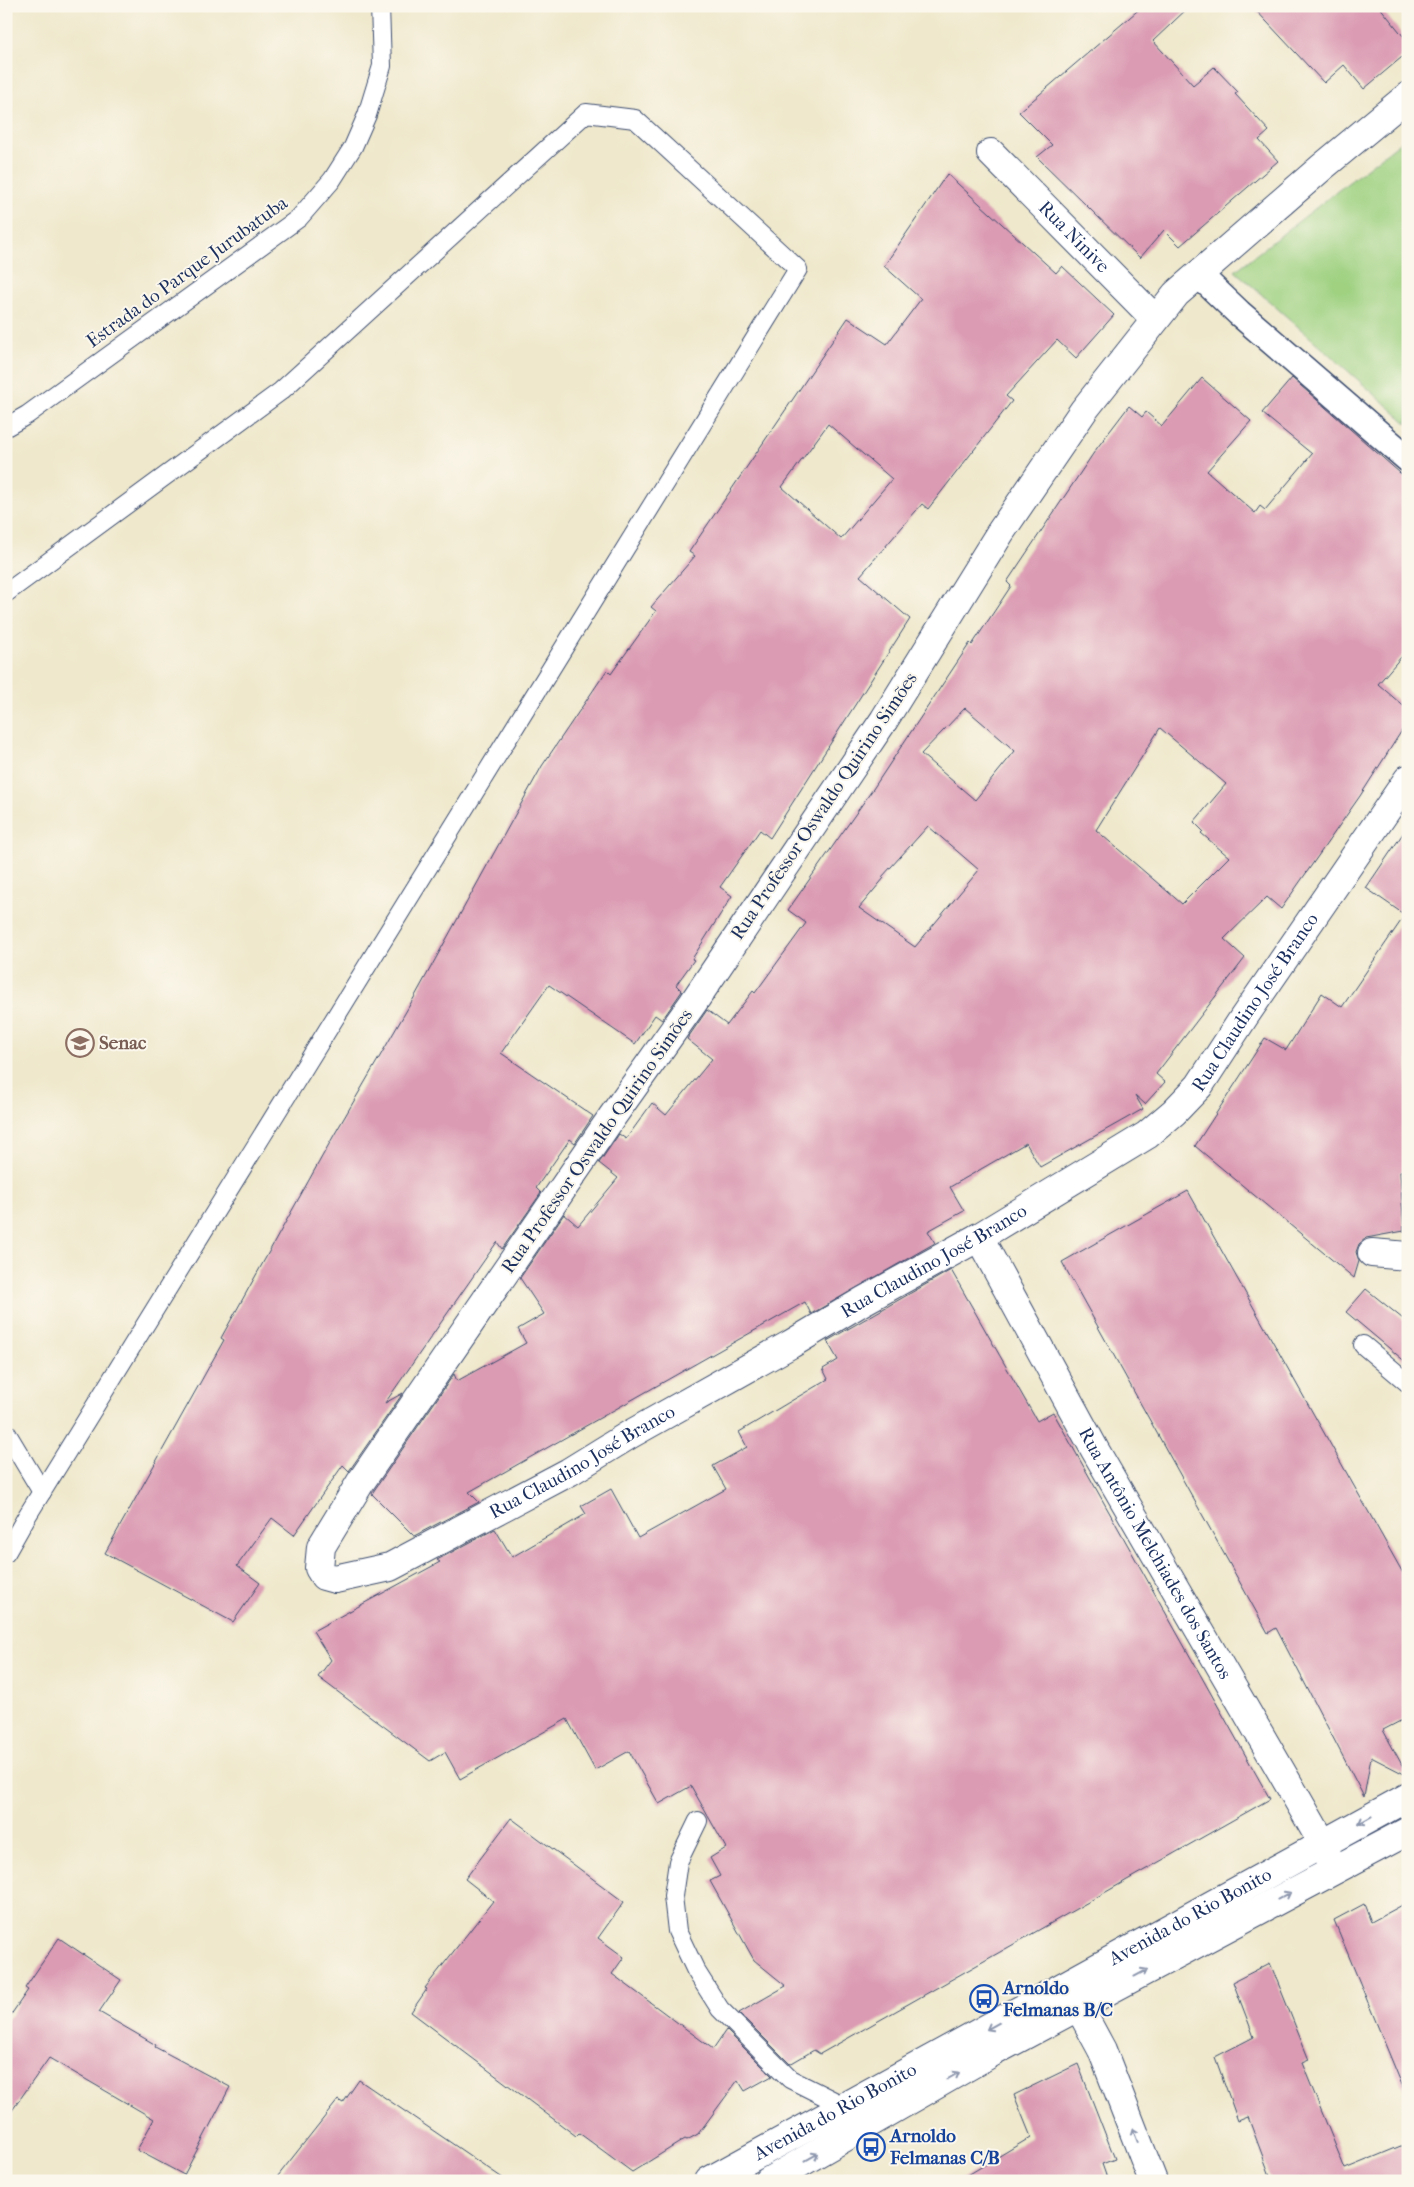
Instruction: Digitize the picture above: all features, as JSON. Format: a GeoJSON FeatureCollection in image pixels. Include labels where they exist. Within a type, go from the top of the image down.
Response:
{"type":"FeatureCollection","features":[{"type":"Feature","properties":{"kind":"street","name":"Rua Professor Oswaldo Quirino Simões"},"geometry":{"type":"LineString","coordinates":[[324,1576],[319,1568],[321,1547],[360,1483],[612,1116],[693,1003],[884,720],[1000,533],[1084,410],[1176,294],[1321,168],[1408,96]]}},
{"type":"Feature","properties":{"kind":"street","name":"Rua Ninive"},"geometry":{"type":"LineString","coordinates":[[991,154],[1155,319]]}},
{"type":"Feature","properties":{"kind":"street"},"geometry":{"type":"LineString","coordinates":[[1199,276],[1408,459]]}},
{"type":"Feature","properties":{"kind":"street","name":"Rua Claudino José Branco"},"geometry":{"type":"LineString","coordinates":[[324,1576],[334,1579],[390,1567],[569,1472],[629,1435],[791,1344],[862,1301],[979,1237],[1147,1135],[1174,1112],[1199,1086],[1244,1017],[1408,779]]}},
{"type":"Feature","properties":{"kind":"street","name":"Rua Antônio Melchiades dos Santos"},"geometry":{"type":"LineString","coordinates":[[979,1237],[1095,1450],[1322,1844],[1333,1870]]}},
{"type":"Feature","properties":{"kind":"street"},"geometry":{"type":"LineString","coordinates":[[1372,1253],[1408,1256]]}},
{"type":"Feature","properties":{"kind":"street","name":"Avenida do Rio Bonito"},"geometry":{"type":"LineString","coordinates":[[769,2181],[993,2052],[1073,1996],[1322,1844],[1408,1797]]}},
{"type":"Feature","properties":{"kind":"street","name":"Avenida do Rio Bonito"},"geometry":{"type":"LineString","coordinates":[[709,2181],[846,2107],[1333,1870],[1408,1831]]}},
{"type":"Feature","properties":{"kind":"street"},"geometry":{"type":"LineString","coordinates":[[1073,1996],[1102,2050],[1152,2181]]}},
{"type":"Feature","properties":{"kind":"lane","name":"Estrada do Parque Jurubatuba"},"geometry":{"type":"LineString","coordinates":[[6,428],[27,415],[299,218],[332,180],[354,146],[367,115],[382,66],[380,6]]}},
{"type":"Feature","properties":{"kind":"lane"},"geometry":{"type":"LineString","coordinates":[[6,593],[281,391],[586,112],[635,119],[798,270],[6,1553]]}},
{"type":"Feature","properties":{"kind":"lane"},"geometry":{"type":"LineString","coordinates":[[1363,1345],[1408,1383]]}},
{"type":"Feature","properties":{"kind":"lane"},"geometry":{"type":"LineString","coordinates":[[6,1432],[42,1492]]}},
{"type":"Feature","properties":{"kind":"lane"},"geometry":{"type":"LineString","coordinates":[[698,1821],[678,1862],[673,1896],[677,1931],[696,1971],[720,2009],[790,2079],[846,2107]]}},
{"type":"Feature","properties":{"kind":"green space"},"geometry":{"type":"Polygon","coordinates":[[[1408,136],[1408,424],[1235,271],[1408,136]]]}},
{"type":"Feature","properties":{"kind":"building"},"geometry":{"type":"Polygon","coordinates":[[[1143,6],[1190,6],[1153,41],[1193,85],[1214,67],[1238,92],[1235,94],[1269,131],[1259,140],[1278,161],[1180,246],[1164,230],[1140,258],[1037,157],[1052,145],[1019,112],[1143,6]]]}},
{"type":"Feature","properties":{"kind":"building"},"geometry":{"type":"Polygon","coordinates":[[[1252,6],[1379,6],[1408,42],[1408,52],[1364,89],[1344,65],[1324,83],[1252,6]]]}},
{"type":"Feature","properties":{"kind":"building"},"geometry":{"type":"Polygon","coordinates":[[[947,174],[1056,273],[1062,266],[1114,315],[1076,358],[1057,340],[1006,396],[1012,401],[928,509],[922,504],[860,576],[910,619],[770,838],[760,830],[720,887],[732,896],[692,959],[694,960],[676,985],[682,991],[662,1020],[655,1015],[635,1044],[549,985],[501,1053],[593,1116],[575,1143],[570,1139],[536,1188],[541,1193],[502,1249],[497,1242],[385,1403],[403,1393],[349,1471],[343,1465],[294,1535],[272,1518],[237,1566],[260,1583],[233,1622],[105,1553],[224,1340],[221,1338],[333,1137],[415,996],[542,766],[607,670],[611,674],[656,611],[651,607],[695,556],[689,552],[848,318],[887,344],[921,299],[884,266],[947,174]],[[828,424],[782,487],[841,539],[892,479],[828,424]]]}},
{"type":"Feature","properties":{"kind":"building"},"geometry":{"type":"Polygon","coordinates":[[[1202,378],[1251,421],[1207,471],[1255,513],[1260,506],[1265,510],[1312,454],[1262,413],[1292,378],[1408,480],[1408,649],[1378,684],[1408,710],[1408,721],[1360,796],[1281,909],[1267,897],[1224,939],[1245,958],[1156,1074],[1165,1082],[1145,1104],[1135,1095],[1143,1109],[1040,1167],[1026,1143],[950,1187],[964,1211],[928,1231],[935,1243],[811,1314],[805,1302],[469,1492],[479,1502],[414,1536],[372,1494],[373,1492],[454,1374],[457,1381],[526,1343],[518,1329],[544,1314],[520,1278],[564,1214],[578,1226],[618,1178],[599,1163],[619,1134],[626,1139],[652,1103],[666,1115],[712,1059],[687,1039],[707,1010],[727,1025],[753,991],[755,993],[806,923],[788,910],[873,789],[970,643],[972,645],[1011,586],[1007,582],[1097,448],[1129,406],[1142,417],[1146,412],[1162,426],[1202,378]],[[965,708],[921,754],[975,800],[1015,751],[965,708]],[[1160,728],[1096,830],[1182,904],[1229,857],[1201,833],[1203,831],[1194,822],[1226,784],[1160,728]],[[928,826],[882,877],[884,878],[859,908],[915,947],[979,870],[928,826]]]}},
{"type":"Feature","properties":{"kind":"building"},"geometry":{"type":"Polygon","coordinates":[[[1408,826],[1408,1169],[1400,1172],[1404,1231],[1366,1238],[1359,1244],[1356,1252],[1359,1261],[1354,1278],[1195,1146],[1265,1038],[1286,1050],[1322,993],[1342,1007],[1405,915],[1366,888],[1408,826]]]}},
{"type":"Feature","properties":{"kind":"building"},"geometry":{"type":"Polygon","coordinates":[[[1188,1191],[1408,1582],[1408,1717],[1383,1730],[1408,1776],[1371,1757],[1364,1797],[1276,1628],[1268,1633],[1062,1262],[1188,1191]]]}},
{"type":"Feature","properties":{"kind":"building"},"geometry":{"type":"Polygon","coordinates":[[[951,1270],[1037,1421],[1053,1412],[1270,1799],[820,2054],[814,2050],[790,2064],[739,2013],[786,1986],[754,1960],[710,1881],[720,1876],[710,1858],[726,1848],[691,1786],[659,1804],[629,1751],[595,1770],[567,1719],[460,1779],[445,1752],[430,1761],[318,1677],[331,1660],[313,1631],[440,1562],[437,1560],[495,1529],[512,1557],[586,1514],[581,1506],[611,1489],[638,1538],[726,1489],[713,1466],[747,1447],[739,1432],[828,1379],[823,1369],[838,1360],[827,1341],[951,1270]]]}},
{"type":"Feature","properties":{"kind":"building"},"geometry":{"type":"Polygon","coordinates":[[[1366,1289],[1408,1323],[1408,1364],[1346,1312],[1366,1289]]]}},
{"type":"Feature","properties":{"kind":"building"},"geometry":{"type":"Polygon","coordinates":[[[511,1818],[624,1902],[598,1938],[624,1957],[612,1974],[713,2049],[726,2030],[772,2076],[745,2091],[738,2080],[698,2134],[687,2140],[685,2139],[632,2172],[579,2133],[576,2136],[411,2012],[427,1989],[425,1988],[493,1901],[465,1879],[511,1818]]]}},
{"type":"Feature","properties":{"kind":"building"},"geometry":{"type":"Polygon","coordinates":[[[1408,1902],[1407,2097],[1334,1920],[1364,1904],[1371,1922],[1408,1902]]]}},
{"type":"Feature","properties":{"kind":"building"},"geometry":{"type":"Polygon","coordinates":[[[59,1938],[121,1980],[99,2012],[156,2045],[155,2047],[230,2087],[184,2175],[137,2150],[154,2119],[49,2058],[6,2119],[6,2022],[28,1990],[25,1988],[59,1938]]]}},
{"type":"Feature","properties":{"kind":"building"},"geometry":{"type":"Polygon","coordinates":[[[1270,1963],[1309,2060],[1302,2063],[1345,2169],[1408,2143],[1408,2181],[1272,2181],[1248,2117],[1238,2121],[1215,2057],[1254,2037],[1233,1982],[1270,1963]]]}},
{"type":"Feature","properties":{"kind":"building"},"geometry":{"type":"Polygon","coordinates":[[[1078,2064],[1115,2159],[1102,2164],[1108,2181],[958,2181],[1031,2137],[1014,2095],[1078,2064]]]}},
{"type":"Feature","properties":{"kind":"building"},"geometry":{"type":"Polygon","coordinates":[[[359,2080],[507,2181],[274,2181],[338,2100],[343,2103],[359,2080]]]}},
{"type":"Feature","properties":{"kind":"place","name":"Senac"},"geometry":{"type":"Point","coordinates":[80,1043]}},
{"type":"Feature","properties":{"kind":"place","name":"Arnoldo Felmanas B/C"},"geometry":{"type":"Point","coordinates":[984,1999]}},
{"type":"Feature","properties":{"kind":"place","name":"Arnoldo Felmanas C/B"},"geometry":{"type":"Point","coordinates":[871,2147]}}]}
